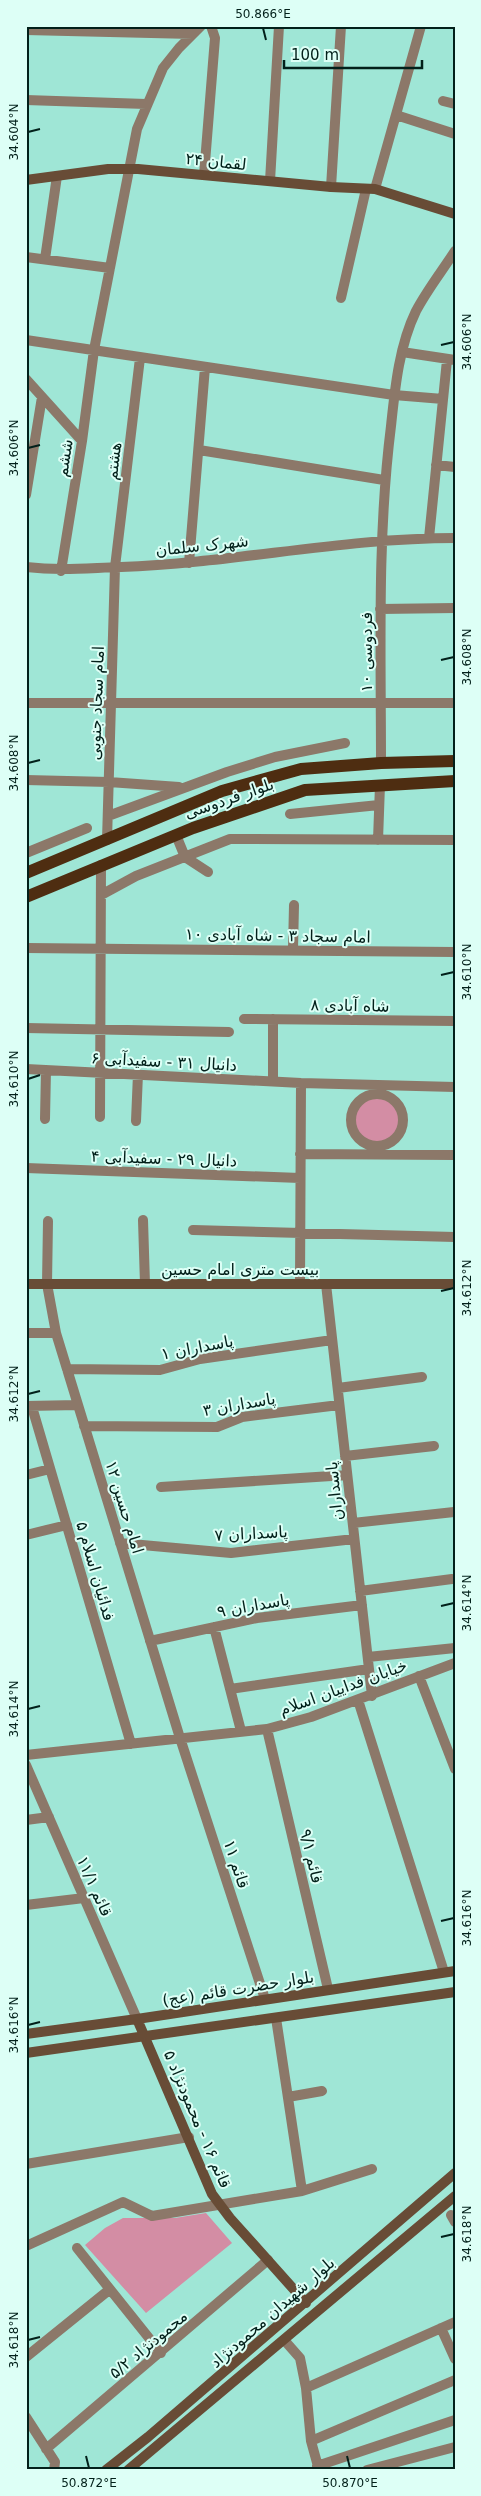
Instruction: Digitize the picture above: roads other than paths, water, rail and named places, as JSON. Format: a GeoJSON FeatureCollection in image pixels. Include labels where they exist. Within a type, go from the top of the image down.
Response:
{"type":"FeatureCollection","features":[{"type":"Feature","properties":{"kind":"main road","name":"لقمان ۲۴"},"geometry":{"type":"LineString","coordinates":[[26,180],[129,169],[371,189],[455,214]]}},
{"type":"Feature","properties":{"kind":"main road","name":"بلوار فردوسی"},"geometry":{"type":"LineString","coordinates":[[26,873],[222,791],[301,769],[381,763],[455,761]]}},
{"type":"Feature","properties":{"kind":"main road","name":"بلوار فردوسی"},"geometry":{"type":"LineString","coordinates":[[26,897],[176,835],[240,811],[305,790],[455,781]]}},
{"type":"Feature","properties":{"kind":"main road","name":"بیست متری امام حسین"},"geometry":{"type":"LineString","coordinates":[[26,1284],[455,1284]]}},
{"type":"Feature","properties":{"kind":"main road","name":"بلوار حضرت قائم (عج)"},"geometry":{"type":"LineString","coordinates":[[26,2034],[137,2019],[449,1971]]}},
{"type":"Feature","properties":{"kind":"main road","name":"بلوار حضرت قائم (عج)"},"geometry":{"type":"LineString","coordinates":[[26,2053],[455,1992]]}},
{"type":"Feature","properties":{"kind":"main road","name":"قائم ۱۶ - محمودنژاد ۵"},"geometry":{"type":"LineString","coordinates":[[137,2019],[146,2036],[212,2194],[306,2303]]}},
{"type":"Feature","properties":{"kind":"main road","name":"بلوار شهیدان محمودنژاد"},"geometry":{"type":"LineString","coordinates":[[106,2470],[148,2438],[455,2174]]}},
{"type":"Feature","properties":{"kind":"main road","name":"بلوار شهیدان محمودنژاد"},"geometry":{"type":"LineString","coordinates":[[128,2470],[455,2196]]}},
{"type":"Feature","properties":{"kind":"street","name":"ششم"},"geometry":{"type":"LineString","coordinates":[[61,571],[82,441],[94,350],[137,129],[146,104],[163,68],[178,48],[202,26]]}},
{"type":"Feature","properties":{"kind":"street"},"geometry":{"type":"LineString","coordinates":[[204,175],[215,38],[211,26]]}},
{"type":"Feature","properties":{"kind":"street"},"geometry":{"type":"LineString","coordinates":[[270,182],[279,26]]}},
{"type":"Feature","properties":{"kind":"street"},"geometry":{"type":"LineString","coordinates":[[331,187],[341,26]]}},
{"type":"Feature","properties":{"kind":"street"},"geometry":{"type":"LineString","coordinates":[[341,298],[371,189],[396,115],[421,26]]}},
{"type":"Feature","properties":{"kind":"street"},"geometry":{"type":"LineString","coordinates":[[26,30],[166,30],[193,34]]}},
{"type":"Feature","properties":{"kind":"street"},"geometry":{"type":"LineString","coordinates":[[26,100],[146,104]]}},
{"type":"Feature","properties":{"kind":"street"},"geometry":{"type":"LineString","coordinates":[[443,101],[455,104]]}},
{"type":"Feature","properties":{"kind":"street"},"geometry":{"type":"LineString","coordinates":[[396,115],[455,134]]}},
{"type":"Feature","properties":{"kind":"street"},"geometry":{"type":"LineString","coordinates":[[45,260],[57,176]]}},
{"type":"Feature","properties":{"kind":"street","name":"فردوسی ۱۰"},"geometry":{"type":"LineString","coordinates":[[381,763],[381,540],[384,480],[394,395],[402,352],[416,312],[455,251]]}},
{"type":"Feature","properties":{"kind":"street"},"geometry":{"type":"LineString","coordinates":[[26,257],[110,268]]}},
{"type":"Feature","properties":{"kind":"street"},"geometry":{"type":"LineString","coordinates":[[26,340],[394,395],[443,399]]}},
{"type":"Feature","properties":{"kind":"street"},"geometry":{"type":"LineString","coordinates":[[402,352],[451,360],[443,399],[428,538]]}},
{"type":"Feature","properties":{"kind":"street","name":"هشتم"},"geometry":{"type":"LineString","coordinates":[[116,567],[140,358]]}},
{"type":"Feature","properties":{"kind":"street"},"geometry":{"type":"LineString","coordinates":[[189,562],[200,450],[205,367]]}},
{"type":"Feature","properties":{"kind":"street"},"geometry":{"type":"LineString","coordinates":[[26,379],[82,441]]}},
{"type":"Feature","properties":{"kind":"street"},"geometry":{"type":"LineString","coordinates":[[26,495],[42,397]]}},
{"type":"Feature","properties":{"kind":"street"},"geometry":{"type":"LineString","coordinates":[[200,450],[384,480]]}},
{"type":"Feature","properties":{"kind":"street"},"geometry":{"type":"LineString","coordinates":[[436,465],[455,467]]}},
{"type":"Feature","properties":{"kind":"street","name":"شهرک سلمان"},"geometry":{"type":"LineString","coordinates":[[26,567],[61,571],[189,562],[381,540],[455,538]]}},
{"type":"Feature","properties":{"kind":"street","name":"امام سجاد جنوبی"},"geometry":{"type":"LineString","coordinates":[[107,840],[116,567]]}},
{"type":"Feature","properties":{"kind":"street"},"geometry":{"type":"LineString","coordinates":[[380,609],[455,608]]}},
{"type":"Feature","properties":{"kind":"street"},"geometry":{"type":"LineString","coordinates":[[26,703],[455,703]]}},
{"type":"Feature","properties":{"kind":"street"},"geometry":{"type":"LineString","coordinates":[[108,816],[275,757],[345,743]]}},
{"type":"Feature","properties":{"kind":"street"},"geometry":{"type":"LineString","coordinates":[[26,780],[109,782],[183,788]]}},
{"type":"Feature","properties":{"kind":"street"},"geometry":{"type":"LineString","coordinates":[[378,840],[380,785]]}},
{"type":"Feature","properties":{"kind":"street"},"geometry":{"type":"LineString","coordinates":[[290,814],[379,805]]}},
{"type":"Feature","properties":{"kind":"street"},"geometry":{"type":"LineString","coordinates":[[26,853],[87,828]]}},
{"type":"Feature","properties":{"kind":"street"},"geometry":{"type":"LineString","coordinates":[[176,835],[185,857],[208,872]]}},
{"type":"Feature","properties":{"kind":"street"},"geometry":{"type":"LineString","coordinates":[[101,895],[136,876],[230,839],[455,840]]}},
{"type":"Feature","properties":{"kind":"street"},"geometry":{"type":"LineString","coordinates":[[100,1117],[101,865]]}},
{"type":"Feature","properties":{"kind":"street"},"geometry":{"type":"LineString","coordinates":[[293,949],[294,905]]}},
{"type":"Feature","properties":{"kind":"street","name":"امام سجاد ۳ - شاه آبادی ۱۰"},"geometry":{"type":"LineString","coordinates":[[26,948],[455,952]]}},
{"type":"Feature","properties":{"kind":"street","name":"شاه آبادی ۸"},"geometry":{"type":"LineString","coordinates":[[244,1019],[455,1021]]}},
{"type":"Feature","properties":{"kind":"street"},"geometry":{"type":"LineString","coordinates":[[273,1019],[273,1081]]}},
{"type":"Feature","properties":{"kind":"street"},"geometry":{"type":"LineString","coordinates":[[26,1028],[229,1032]]}},
{"type":"Feature","properties":{"kind":"street","name":"دانیال ۳۱ - سفیدآبی ۶"},"geometry":{"type":"LineString","coordinates":[[26,1068],[273,1081],[379,1089],[455,1087]]}},
{"type":"Feature","properties":{"kind":"street"},"geometry":{"type":"LineString","coordinates":[[45,1119],[46,1070]]}},
{"type":"Feature","properties":{"kind":"street"},"geometry":{"type":"LineString","coordinates":[[136,1121],[138,1074]]}},
{"type":"Feature","properties":{"kind":"street"},"geometry":{"type":"LineString","coordinates":[[300,1284],[301,1083]]}},
{"type":"Feature","properties":{"kind":"street"},"geometry":{"type":"LineString","coordinates":[[379,1089],[396,1102],[403,1117],[402,1125],[394,1140],[378,1149],[362,1141],[352,1128],[350,1120],[351,1112],[360,1099],[379,1089]]}},
{"type":"Feature","properties":{"kind":"street"},"geometry":{"type":"LineString","coordinates":[[300,1154],[378,1149],[455,1155]]}},
{"type":"Feature","properties":{"kind":"street","name":"دانیال ۲۹ - سفیدآبی ۴"},"geometry":{"type":"LineString","coordinates":[[26,1168],[300,1178]]}},
{"type":"Feature","properties":{"kind":"street"},"geometry":{"type":"LineString","coordinates":[[143,1220],[144,1284]]}},
{"type":"Feature","properties":{"kind":"street","name":"امام حسین ۱۲"},"geometry":{"type":"LineString","coordinates":[[48,1221],[47,1284],[56,1333],[180,1738]]}},
{"type":"Feature","properties":{"kind":"street"},"geometry":{"type":"LineString","coordinates":[[193,1230],[455,1237]]}},
{"type":"Feature","properties":{"kind":"street","name":"پاسداران"},"geometry":{"type":"LineString","coordinates":[[326,1284],[372,1696]]}},
{"type":"Feature","properties":{"kind":"street"},"geometry":{"type":"LineString","coordinates":[[26,1333],[56,1333]]}},
{"type":"Feature","properties":{"kind":"street","name":"پاسداران ۱"},"geometry":{"type":"LineString","coordinates":[[67,1369],[160,1370],[200,1359],[332,1340]]}},
{"type":"Feature","properties":{"kind":"street"},"geometry":{"type":"LineString","coordinates":[[338,1388],[422,1377]]}},
{"type":"Feature","properties":{"kind":"street","name":"پاسداران ۳"},"geometry":{"type":"LineString","coordinates":[[84,1426],[216,1428],[242,1416],[340,1404]]}},
{"type":"Feature","properties":{"kind":"street"},"geometry":{"type":"LineString","coordinates":[[29,1406],[78,1405]]}},
{"type":"Feature","properties":{"kind":"street","name":"فدائیان اسلام ۵"},"geometry":{"type":"LineString","coordinates":[[29,1406],[67,1525],[131,1744]]}},
{"type":"Feature","properties":{"kind":"street"},"geometry":{"type":"LineString","coordinates":[[345,1456],[434,1446]]}},
{"type":"Feature","properties":{"kind":"street"},"geometry":{"type":"LineString","coordinates":[[26,1475],[50,1469]]}},
{"type":"Feature","properties":{"kind":"street"},"geometry":{"type":"LineString","coordinates":[[161,1487],[347,1475]]}},
{"type":"Feature","properties":{"kind":"street"},"geometry":{"type":"LineString","coordinates":[[353,1523],[454,1512]]}},
{"type":"Feature","properties":{"kind":"street"},"geometry":{"type":"LineString","coordinates":[[26,1535],[67,1525]]}},
{"type":"Feature","properties":{"kind":"street","name":"پاسداران ۷"},"geometry":{"type":"LineString","coordinates":[[120,1543],[231,1553],[354,1539]]}},
{"type":"Feature","properties":{"kind":"street"},"geometry":{"type":"LineString","coordinates":[[360,1591],[452,1579]]}},
{"type":"Feature","properties":{"kind":"street","name":"پاسداران ۹"},"geometry":{"type":"LineString","coordinates":[[150,1641],[256,1618],[362,1605]]}},
{"type":"Feature","properties":{"kind":"street"},"geometry":{"type":"LineString","coordinates":[[214,1627],[241,1731]]}},
{"type":"Feature","properties":{"kind":"street"},"geometry":{"type":"LineString","coordinates":[[368,1657],[455,1648]]}},
{"type":"Feature","properties":{"kind":"street","name":"خیابان فداییان اسلام"},"geometry":{"type":"LineString","coordinates":[[26,1756],[267,1729],[311,1717],[372,1696],[455,1663]]}},
{"type":"Feature","properties":{"kind":"street"},"geometry":{"type":"LineString","coordinates":[[230,1689],[369,1669]]}},
{"type":"Feature","properties":{"kind":"street"},"geometry":{"type":"LineString","coordinates":[[419,1676],[455,1769]]}},
{"type":"Feature","properties":{"kind":"street"},"geometry":{"type":"LineString","coordinates":[[358,1700],[449,1971]]}},
{"type":"Feature","properties":{"kind":"street","name":"قائم ۹/۱"},"geometry":{"type":"LineString","coordinates":[[267,1729],[328,1989]]}},
{"type":"Feature","properties":{"kind":"street","name":"قائم ۱۱"},"geometry":{"type":"LineString","coordinates":[[180,1738],[265,1998]]}},
{"type":"Feature","properties":{"kind":"street","name":"قائم ۱۱/۱"},"geometry":{"type":"LineString","coordinates":[[26,1765],[137,2019]]}},
{"type":"Feature","properties":{"kind":"street"},"geometry":{"type":"LineString","coordinates":[[26,1820],[49,1817]]}},
{"type":"Feature","properties":{"kind":"street"},"geometry":{"type":"LineString","coordinates":[[26,1905],[84,1898]]}},
{"type":"Feature","properties":{"kind":"street"},"geometry":{"type":"LineString","coordinates":[[276,2018],[302,2191]]}},
{"type":"Feature","properties":{"kind":"street"},"geometry":{"type":"LineString","coordinates":[[288,2097],[322,2091]]}},
{"type":"Feature","properties":{"kind":"street"},"geometry":{"type":"LineString","coordinates":[[26,2164],[189,2137]]}},
{"type":"Feature","properties":{"kind":"street"},"geometry":{"type":"LineString","coordinates":[[26,2246],[123,2202],[152,2216],[302,2191],[372,2170]]}},
{"type":"Feature","properties":{"kind":"street"},"geometry":{"type":"LineString","coordinates":[[77,2248],[161,2353]]}},
{"type":"Feature","properties":{"kind":"street","name":"محمودنژاد ۵/۲"},"geometry":{"type":"LineString","coordinates":[[46,2449],[268,2260]]}},
{"type":"Feature","properties":{"kind":"street"},"geometry":{"type":"LineString","coordinates":[[26,2357],[109,2290]]}},
{"type":"Feature","properties":{"kind":"street"},"geometry":{"type":"LineString","coordinates":[[306,2388],[455,2322]]}},
{"type":"Feature","properties":{"kind":"street"},"geometry":{"type":"LineString","coordinates":[[441,2328],[455,2359]]}},
{"type":"Feature","properties":{"kind":"street"},"geometry":{"type":"LineString","coordinates":[[285,2340],[300,2358],[306,2388],[311,2441],[318,2468],[455,2420]]}},
{"type":"Feature","properties":{"kind":"street"},"geometry":{"type":"LineString","coordinates":[[311,2441],[455,2380]]}},
{"type":"Feature","properties":{"kind":"street"},"geometry":{"type":"LineString","coordinates":[[26,2417],[55,2462],[54,2470]]}},
{"type":"Feature","properties":{"kind":"street"},"geometry":{"type":"LineString","coordinates":[[367,2470],[455,2448]]}}]}
